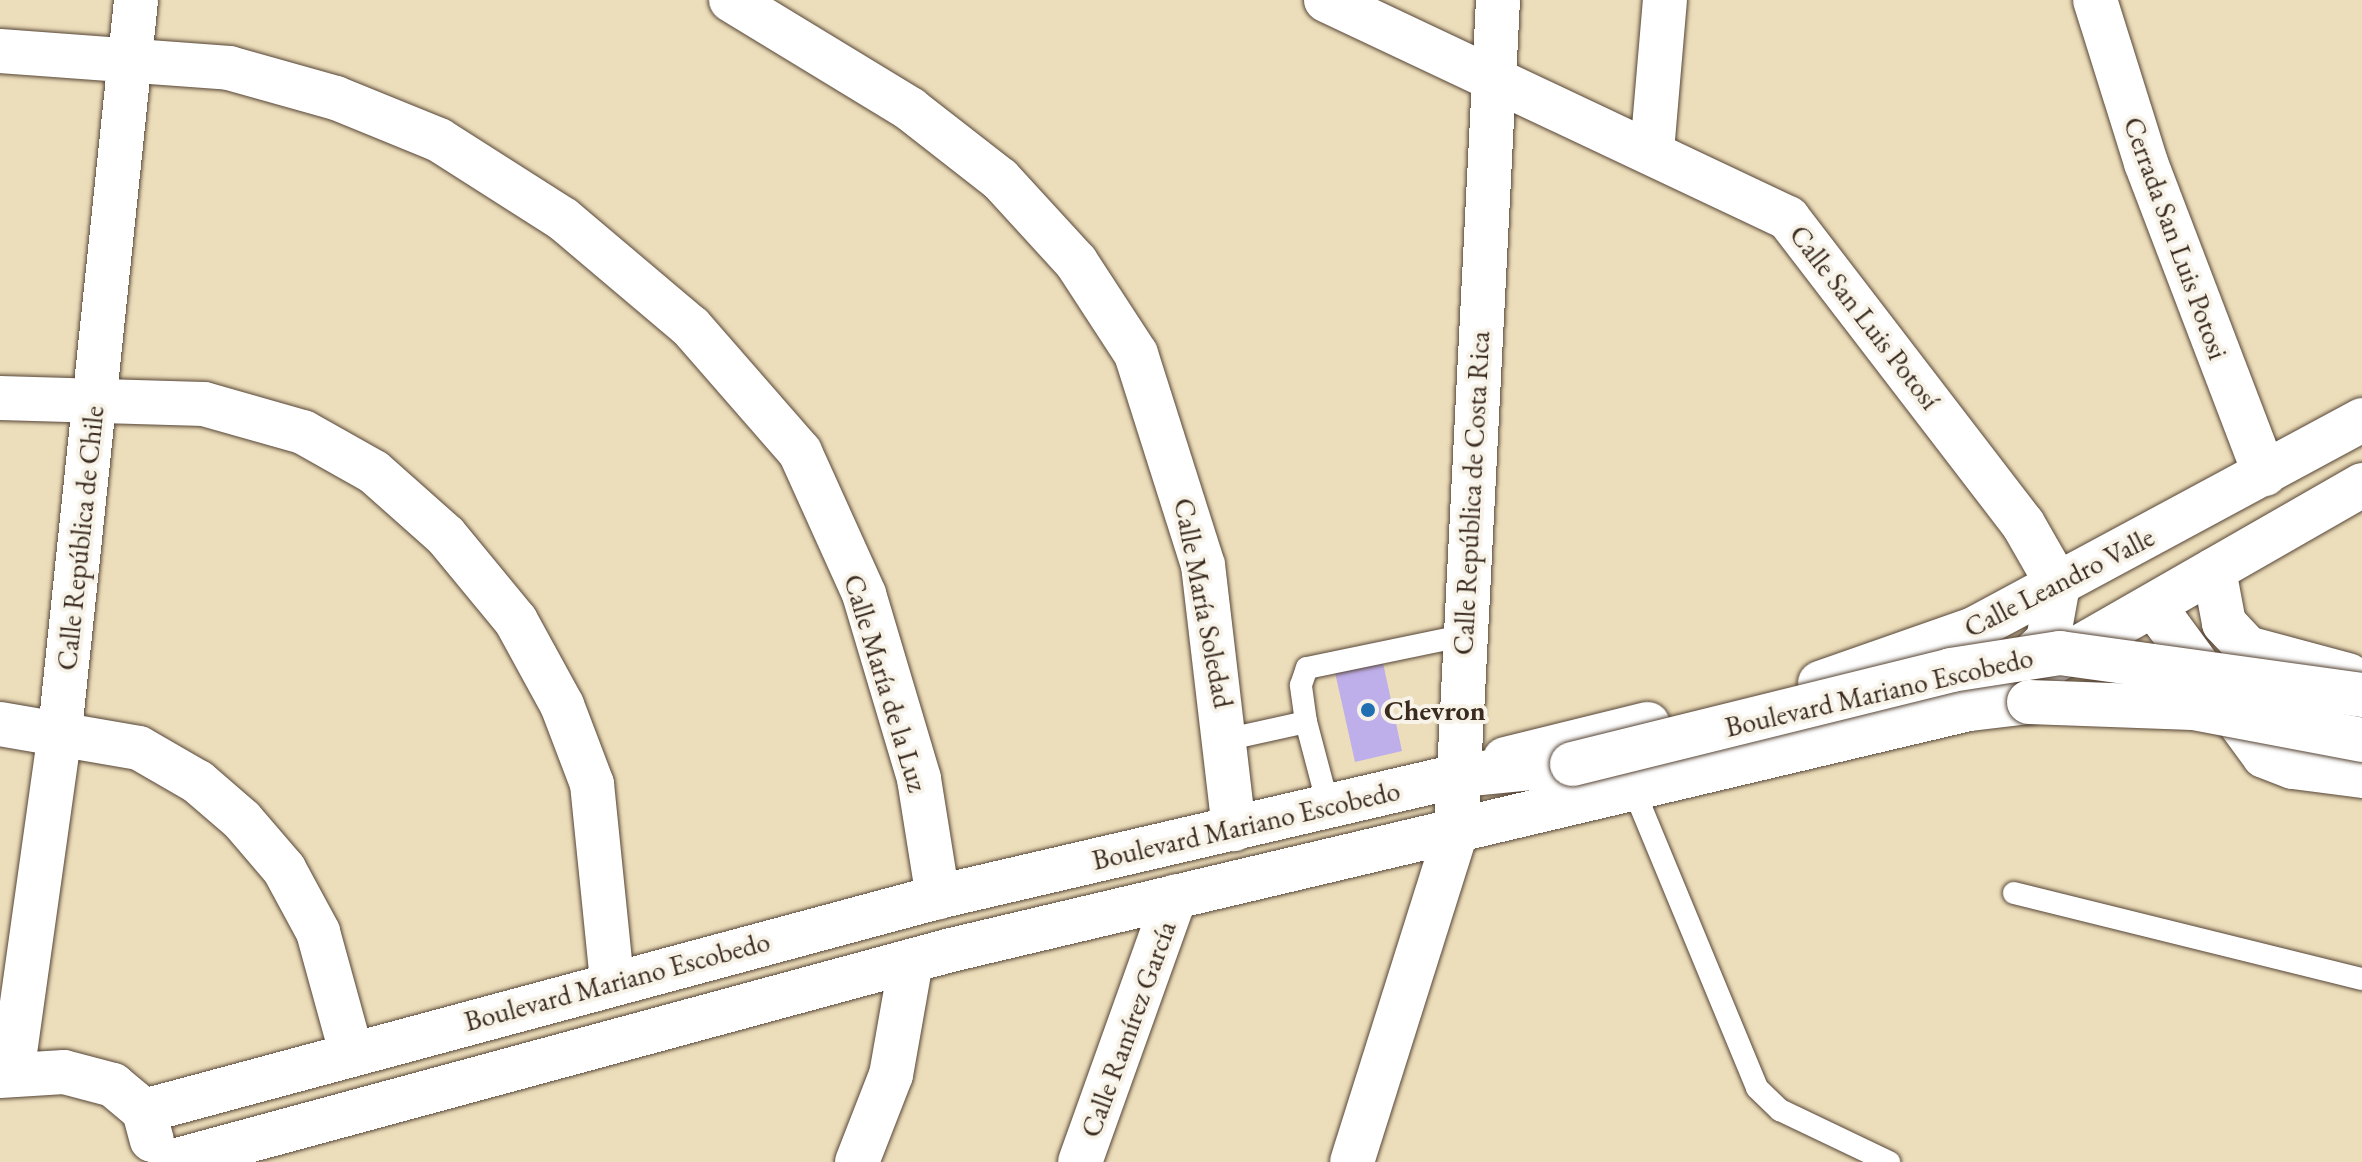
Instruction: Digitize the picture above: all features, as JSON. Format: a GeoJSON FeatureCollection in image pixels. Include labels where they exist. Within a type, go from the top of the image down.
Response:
{"type":"FeatureCollection","features":[{"type":"Feature","properties":{"kind":"street","name":"Calle República de Chile"},"geometry":{"type":"LineString","coordinates":[[6,1075],[60,731],[136,0]]}},
{"type":"Feature","properties":{"kind":"street","name":"Calle María Soledad"},"geometry":{"type":"LineString","coordinates":[[731,0],[910,109],[1000,179],[1076,262],[1136,354],[1173,454],[1203,565],[1229,739],[1234,829]]}},
{"type":"Feature","properties":{"kind":"street","name":"Calle San Luis Potosí"},"geometry":{"type":"LineString","coordinates":[[1326,0],[1652,151],[1788,218],[2013,512],[2058,585]]}},
{"type":"Feature","properties":{"kind":"street","name":"Calle República de Costa Rica"},"geometry":{"type":"LineString","coordinates":[[1352,1162],[1456,832],[1462,775],[1462,636],[1498,0]]}},
{"type":"Feature","properties":{"kind":"street"},"geometry":{"type":"LineString","coordinates":[[1652,151],[1665,0]]}},
{"type":"Feature","properties":{"kind":"street","name":"Cerrada San Luis Potosi"},"geometry":{"type":"LineString","coordinates":[[2095,0],[2146,163],[2265,474]]}},
{"type":"Feature","properties":{"kind":"street","name":"Calle María de la Luz"},"geometry":{"type":"LineString","coordinates":[[0,51],[229,68],[336,98],[439,140],[563,219],[691,327],[800,452],[864,594],[919,779],[938,897]]}},
{"type":"Feature","properties":{"kind":"street"},"geometry":{"type":"LineString","coordinates":[[0,398],[204,404],[303,432],[374,472],[446,536],[516,621],[562,705],[587,771],[604,857],[612,982]]}},
{"type":"Feature","properties":{"kind":"street","name":"Calle Leandro Valle"},"geometry":{"type":"LineString","coordinates":[[1462,775],[1564,742],[1832,680],[1974,629],[2362,420]]}},
{"type":"Feature","properties":{"kind":"street"},"geometry":{"type":"LineString","coordinates":[[1969,709],[2362,485]]}},
{"type":"Feature","properties":{"kind":"street"},"geometry":{"type":"LineString","coordinates":[[2214,570],[2224,623],[2247,648],[2362,677]]}},
{"type":"Feature","properties":{"kind":"street"},"geometry":{"type":"LineString","coordinates":[[1969,709],[2048,640],[2058,585]]}},
{"type":"Feature","properties":{"kind":"street"},"geometry":{"type":"LineString","coordinates":[[2154,606],[2264,756],[2293,767],[2362,776]]}},
{"type":"Feature","properties":{"kind":"street","name":"Boulevard Mariano Escobedo"},"geometry":{"type":"LineString","coordinates":[[144,1111],[351,1052],[938,897],[1462,775],[1572,764],[1951,670],[2060,653],[2362,695]]}},
{"type":"Feature","properties":{"kind":"street","name":"Boulevard Mariano Escobedo"},"geometry":{"type":"LineString","coordinates":[[175,1161],[911,962],[1175,897],[1635,793],[1969,709],[2029,702],[2193,708],[2362,740]]}},
{"type":"Feature","properties":{"kind":"street"},"geometry":{"type":"LineString","coordinates":[[0,724],[60,731],[139,748],[198,782],[242,820],[284,869],[318,932],[351,1052]]}},
{"type":"Feature","properties":{"kind":"street","name":"Calle Ramírez García"},"geometry":{"type":"LineString","coordinates":[[1080,1162],[1175,897]]}},
{"type":"Feature","properties":{"kind":"street"},"geometry":{"type":"LineString","coordinates":[[857,1162],[891,1075],[911,962]]}},
{"type":"Feature","properties":{"kind":"street"},"geometry":{"type":"LineString","coordinates":[[6,1075],[90,1077],[144,1111],[175,1161]]}},
{"type":"Feature","properties":{"kind":"lane"},"geometry":{"type":"LineString","coordinates":[[1328,805],[1306,722],[1301,676],[1318,662],[1462,636]]}},
{"type":"Feature","properties":{"kind":"lane"},"geometry":{"type":"LineString","coordinates":[[1229,739],[1306,722]]}},
{"type":"Feature","properties":{"kind":"lane"},"geometry":{"type":"LineString","coordinates":[[1635,793],[1757,1088],[1780,1110],[1889,1162]]}},
{"type":"Feature","properties":{"kind":"lane"},"geometry":{"type":"LineString","coordinates":[[2014,893],[2362,979]]}},
{"type":"Feature","properties":{"kind":"building","name":"Chevron"},"geometry":{"type":"Polygon","coordinates":[[[1382,658],[1402,751],[1355,762],[1334,668],[1382,658]]]}},
{"type":"Feature","properties":{"kind":"place","name":"Chevron"},"geometry":{"type":"Point","coordinates":[1368,710]}}]}
